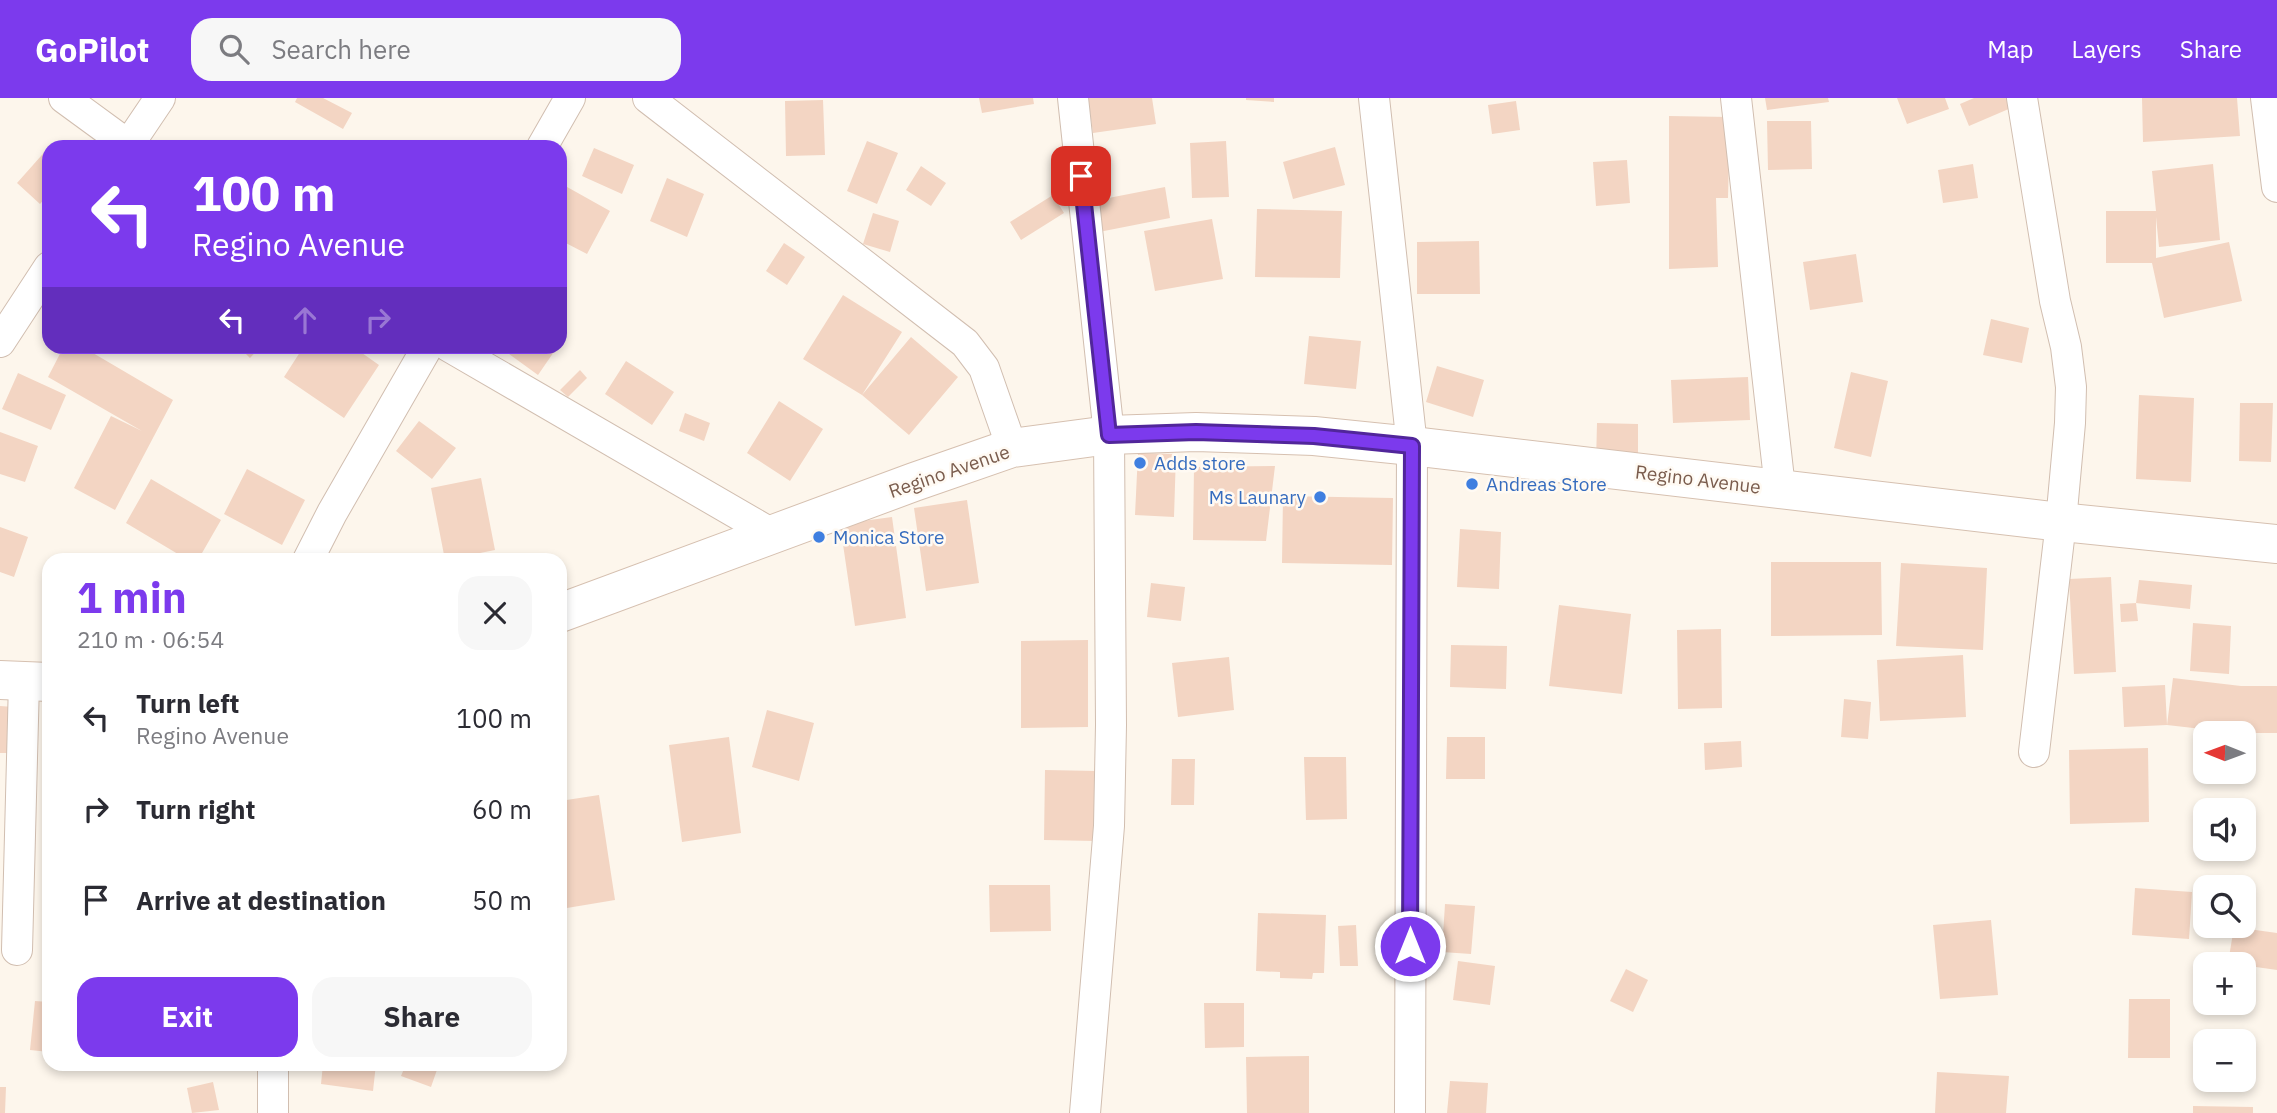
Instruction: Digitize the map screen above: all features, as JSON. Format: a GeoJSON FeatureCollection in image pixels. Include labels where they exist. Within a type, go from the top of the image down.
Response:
{"type":"FeatureCollection","features":[{"type":"Feature","properties":{"kind":"street"},"geometry":{"type":"LineString","coordinates":[[64,98],[121,140]]}},
{"type":"Feature","properties":{"kind":"street"},"geometry":{"type":"LineString","coordinates":[[133,140],[160,98]]}},
{"type":"Feature","properties":{"kind":"street"},"geometry":{"type":"LineString","coordinates":[[546,140],[570,98]]}},
{"type":"Feature","properties":{"kind":"street"},"geometry":{"type":"LineString","coordinates":[[648,98],[965,343],[984,368],[1012,448]]}},
{"type":"Feature","properties":{"kind":"street"},"geometry":{"type":"LineString","coordinates":[[1073,98],[1109,435],[1109,826],[1085,1113]]}},
{"type":"Feature","properties":{"kind":"street"},"geometry":{"type":"LineString","coordinates":[[1374,98],[1412,446],[1410,1113]]}},
{"type":"Feature","properties":{"kind":"street"},"geometry":{"type":"LineString","coordinates":[[1736,98],[1780,488]]}},
{"type":"Feature","properties":{"kind":"street"},"geometry":{"type":"LineString","coordinates":[[2022,98],[2071,387],[2061,522],[2034,752]]}},
{"type":"Feature","properties":{"kind":"street"},"geometry":{"type":"LineString","coordinates":[[2266,98],[2277,187]]}},
{"type":"Feature","properties":{"kind":"street"},"geometry":{"type":"LineString","coordinates":[[0,342],[42,278]]}},
{"type":"Feature","properties":{"kind":"street"},"geometry":{"type":"LineString","coordinates":[[312,553],[423,354]]}},
{"type":"Feature","properties":{"kind":"street"},"geometry":{"type":"LineString","coordinates":[[462,354],[774,535]]}},
{"type":"Feature","properties":{"kind":"street","name":"Regino Avenue"},"geometry":{"type":"LineString","coordinates":[[567,610],[1012,448],[1109,435],[1196,432],[1314,436],[2061,522],[2277,544]]}},
{"type":"Feature","properties":{"kind":"street"},"geometry":{"type":"LineString","coordinates":[[17,950],[24,681]]}},
{"type":"Feature","properties":{"kind":"street"},"geometry":{"type":"LineString","coordinates":[[273,1113],[274,1071]]}},
{"type":"Feature","properties":{"kind":"building"},"geometry":{"type":"Polygon","coordinates":[[[297,98],[323,98],[352,113],[343,129],[295,102],[297,98]]]}},
{"type":"Feature","properties":{"kind":"building"},"geometry":{"type":"Polygon","coordinates":[[[979,98],[1033,98],[1034,104],[982,113],[979,98]]]}},
{"type":"Feature","properties":{"kind":"building"},"geometry":{"type":"Polygon","coordinates":[[[1088,98],[1152,98],[1156,124],[1093,133],[1088,98]]]}},
{"type":"Feature","properties":{"kind":"building"},"geometry":{"type":"Polygon","coordinates":[[[1274,98],[1274,102],[1246,100],[1274,98]]]}},
{"type":"Feature","properties":{"kind":"building"},"geometry":{"type":"Polygon","coordinates":[[[1765,98],[1828,98],[1829,102],[1767,110],[1765,98]]]}},
{"type":"Feature","properties":{"kind":"building"},"geometry":{"type":"Polygon","coordinates":[[[1897,98],[1945,98],[1949,109],[1907,124],[1897,98]]]}},
{"type":"Feature","properties":{"kind":"building"},"geometry":{"type":"Polygon","coordinates":[[[1974,98],[2007,98],[2011,108],[1969,126],[1960,104],[1974,98]]]}},
{"type":"Feature","properties":{"kind":"building"},"geometry":{"type":"Polygon","coordinates":[[[2142,98],[2237,98],[2240,136],[2143,142],[2142,98]]]}},
{"type":"Feature","properties":{"kind":"building"},"geometry":{"type":"Polygon","coordinates":[[[823,100],[825,155],[786,156],[785,101],[823,100]]]}},
{"type":"Feature","properties":{"kind":"building"},"geometry":{"type":"Polygon","coordinates":[[[1516,101],[1520,130],[1492,134],[1488,105],[1516,101]]]}},
{"type":"Feature","properties":{"kind":"building"},"geometry":{"type":"Polygon","coordinates":[[[1669,116],[1730,117],[1728,198],[1716,198],[1718,267],[1669,269],[1669,116]]]}},
{"type":"Feature","properties":{"kind":"building"},"geometry":{"type":"Polygon","coordinates":[[[1767,121],[1811,121],[1812,169],[1768,170],[1767,121]]]}},
{"type":"Feature","properties":{"kind":"building"},"geometry":{"type":"Polygon","coordinates":[[[867,141],[898,153],[877,204],[847,191],[867,141]]]}},
{"type":"Feature","properties":{"kind":"building"},"geometry":{"type":"Polygon","coordinates":[[[1226,141],[1229,197],[1192,198],[1190,143],[1226,141]]]}},
{"type":"Feature","properties":{"kind":"building"},"geometry":{"type":"Polygon","coordinates":[[[1335,147],[1345,185],[1293,199],[1283,162],[1335,147]]]}},
{"type":"Feature","properties":{"kind":"building"},"geometry":{"type":"Polygon","coordinates":[[[594,148],[634,165],[622,194],[582,176],[594,148]]]}},
{"type":"Feature","properties":{"kind":"building"},"geometry":{"type":"Polygon","coordinates":[[[42,155],[42,202],[40,204],[17,183],[42,155]]]}},
{"type":"Feature","properties":{"kind":"building"},"geometry":{"type":"Polygon","coordinates":[[[1627,160],[1630,203],[1596,206],[1593,162],[1627,160]]]}},
{"type":"Feature","properties":{"kind":"building"},"geometry":{"type":"Polygon","coordinates":[[[1973,164],[1978,198],[1943,203],[1938,170],[1973,164]]]}},
{"type":"Feature","properties":{"kind":"building"},"geometry":{"type":"Polygon","coordinates":[[[2213,164],[2220,240],[2159,247],[2156,217],[2156,258],[2229,242],[2242,301],[2164,318],[2152,263],[2106,263],[2106,211],[2156,211],[2152,171],[2213,164]]]}},
{"type":"Feature","properties":{"kind":"building"},"geometry":{"type":"Polygon","coordinates":[[[921,166],[946,183],[931,206],[906,190],[921,166]]]}},
{"type":"Feature","properties":{"kind":"building"},"geometry":{"type":"Polygon","coordinates":[[[667,178],[704,194],[687,237],[650,221],[667,178]]]}},
{"type":"Feature","properties":{"kind":"building"},"geometry":{"type":"Polygon","coordinates":[[[567,187],[610,211],[587,254],[567,244],[567,187]]]}},
{"type":"Feature","properties":{"kind":"building"},"geometry":{"type":"Polygon","coordinates":[[[1165,187],[1170,218],[1099,232],[1093,201],[1165,187]]]}},
{"type":"Feature","properties":{"kind":"building"},"geometry":{"type":"Polygon","coordinates":[[[1053,195],[1064,213],[1021,240],[1010,222],[1053,195]]]}},
{"type":"Feature","properties":{"kind":"building"},"geometry":{"type":"Polygon","coordinates":[[[1257,209],[1342,211],[1340,278],[1255,277],[1257,209]]]}},
{"type":"Feature","properties":{"kind":"building"},"geometry":{"type":"Polygon","coordinates":[[[873,213],[899,221],[890,252],[863,244],[873,213]]]}},
{"type":"Feature","properties":{"kind":"building"},"geometry":{"type":"Polygon","coordinates":[[[1212,219],[1223,279],[1155,291],[1144,231],[1212,219]]]}},
{"type":"Feature","properties":{"kind":"building"},"geometry":{"type":"Polygon","coordinates":[[[1479,241],[1480,294],[1417,294],[1417,242],[1479,241]]]}},
{"type":"Feature","properties":{"kind":"building"},"geometry":{"type":"Polygon","coordinates":[[[784,243],[805,257],[787,285],[766,271],[784,243]]]}},
{"type":"Feature","properties":{"kind":"building"},"geometry":{"type":"Polygon","coordinates":[[[1856,254],[1863,302],[1810,310],[1803,262],[1856,254]]]}},
{"type":"Feature","properties":{"kind":"building"},"geometry":{"type":"Polygon","coordinates":[[[843,295],[902,332],[862,395],[803,359],[843,295]]]}},
{"type":"Feature","properties":{"kind":"building"},"geometry":{"type":"Polygon","coordinates":[[[1991,319],[2029,328],[2022,363],[1983,355],[1991,319]]]}},
{"type":"Feature","properties":{"kind":"building"},"geometry":{"type":"Polygon","coordinates":[[[1309,336],[1361,341],[1356,389],[1304,384],[1309,336]]]}},
{"type":"Feature","properties":{"kind":"building"},"geometry":{"type":"Polygon","coordinates":[[[911,337],[958,377],[909,435],[862,395],[911,337]]]}},
{"type":"Feature","properties":{"kind":"building"},"geometry":{"type":"Polygon","coordinates":[[[60,354],[95,354],[173,400],[115,510],[74,488],[111,416],[142,431],[48,377],[60,354]]]}},
{"type":"Feature","properties":{"kind":"building"},"geometry":{"type":"Polygon","coordinates":[[[299,354],[363,354],[379,365],[344,418],[284,377],[299,354]]]}},
{"type":"Feature","properties":{"kind":"building"},"geometry":{"type":"Polygon","coordinates":[[[509,354],[552,354],[538,375],[509,354]]]}},
{"type":"Feature","properties":{"kind":"building"},"geometry":{"type":"Polygon","coordinates":[[[626,361],[674,392],[652,425],[605,394],[626,361]]]}},
{"type":"Feature","properties":{"kind":"building"},"geometry":{"type":"Polygon","coordinates":[[[1437,366],[1484,380],[1473,417],[1426,402],[1437,366]]]}},
{"type":"Feature","properties":{"kind":"building"},"geometry":{"type":"Polygon","coordinates":[[[580,370],[587,378],[568,397],[560,390],[580,370]]]}},
{"type":"Feature","properties":{"kind":"building"},"geometry":{"type":"Polygon","coordinates":[[[1851,372],[1888,381],[1871,457],[1834,448],[1851,372]]]}},
{"type":"Feature","properties":{"kind":"building"},"geometry":{"type":"Polygon","coordinates":[[[18,373],[66,395],[51,430],[2,409],[18,373]]]}},
{"type":"Feature","properties":{"kind":"building"},"geometry":{"type":"Polygon","coordinates":[[[1748,377],[1750,420],[1673,423],[1671,380],[1748,377]]]}},
{"type":"Feature","properties":{"kind":"building"},"geometry":{"type":"Polygon","coordinates":[[[2139,395],[2194,398],[2191,482],[2136,479],[2139,395]]]}},
{"type":"Feature","properties":{"kind":"building"},"geometry":{"type":"Polygon","coordinates":[[[779,401],[823,429],[790,481],[747,453],[779,401]]]}},
{"type":"Feature","properties":{"kind":"building"},"geometry":{"type":"Polygon","coordinates":[[[2240,403],[2273,403],[2271,462],[2239,461],[2240,403]]]}},
{"type":"Feature","properties":{"kind":"building"},"geometry":{"type":"Polygon","coordinates":[[[685,413],[710,423],[704,441],[679,431],[685,413]]]}},
{"type":"Feature","properties":{"kind":"building"},"geometry":{"type":"Polygon","coordinates":[[[419,421],[456,448],[432,479],[396,451],[419,421]]]}},
{"type":"Feature","properties":{"kind":"building"},"geometry":{"type":"Polygon","coordinates":[[[1597,423],[1638,424],[1638,464],[1596,463],[1597,423]]]}},
{"type":"Feature","properties":{"kind":"building"},"geometry":{"type":"Polygon","coordinates":[[[0,432],[38,446],[25,482],[0,474],[0,432]]]}},
{"type":"Feature","properties":{"kind":"building"},"geometry":{"type":"Polygon","coordinates":[[[1138,453],[1176,454],[1174,517],[1135,515],[1138,453]]]}},
{"type":"Feature","properties":{"kind":"building"},"geometry":{"type":"Polygon","coordinates":[[[1275,466],[1266,541],[1193,540],[1194,467],[1275,466]]]}},
{"type":"Feature","properties":{"kind":"building"},"geometry":{"type":"Polygon","coordinates":[[[247,469],[305,500],[282,545],[224,514],[247,469]]]}},
{"type":"Feature","properties":{"kind":"building"},"geometry":{"type":"Polygon","coordinates":[[[481,478],[495,550],[480,553],[444,553],[431,488],[481,478]]]}},
{"type":"Feature","properties":{"kind":"building"},"geometry":{"type":"Polygon","coordinates":[[[151,479],[221,520],[202,553],[176,553],[126,523],[151,479]]]}},
{"type":"Feature","properties":{"kind":"building"},"geometry":{"type":"Polygon","coordinates":[[[1283,496],[1393,498],[1392,565],[1282,563],[1283,496]]]}},
{"type":"Feature","properties":{"kind":"building"},"geometry":{"type":"Polygon","coordinates":[[[967,500],[979,583],[926,591],[914,508],[967,500]]]}},
{"type":"Feature","properties":{"kind":"building"},"geometry":{"type":"Polygon","coordinates":[[[892,517],[906,618],[855,626],[840,524],[892,517]]]}},
{"type":"Feature","properties":{"kind":"building"},"geometry":{"type":"Polygon","coordinates":[[[0,527],[28,537],[14,577],[0,572],[0,527]]]}},
{"type":"Feature","properties":{"kind":"building"},"geometry":{"type":"Polygon","coordinates":[[[1460,529],[1501,532],[1499,589],[1457,587],[1460,529]]]}},
{"type":"Feature","properties":{"kind":"building"},"geometry":{"type":"Polygon","coordinates":[[[1771,562],[1881,562],[1882,635],[1771,636],[1771,562]]]}},
{"type":"Feature","properties":{"kind":"building"},"geometry":{"type":"Polygon","coordinates":[[[1901,563],[1987,568],[1983,650],[1896,646],[1901,563]]]}},
{"type":"Feature","properties":{"kind":"building"},"geometry":{"type":"Polygon","coordinates":[[[2111,577],[2116,672],[2074,674],[2069,579],[2111,577]]]}},
{"type":"Feature","properties":{"kind":"building"},"geometry":{"type":"Polygon","coordinates":[[[2139,580],[2192,585],[2190,609],[2136,603],[2139,580]]]}},
{"type":"Feature","properties":{"kind":"building"},"geometry":{"type":"Polygon","coordinates":[[[1151,583],[1185,587],[1181,621],[1147,617],[1151,583]]]}},
{"type":"Feature","properties":{"kind":"building"},"geometry":{"type":"Polygon","coordinates":[[[2136,603],[2138,621],[2121,622],[2120,604],[2136,603]]]}},
{"type":"Feature","properties":{"kind":"building"},"geometry":{"type":"Polygon","coordinates":[[[1559,605],[1631,614],[1622,694],[1549,686],[1559,605]]]}},
{"type":"Feature","properties":{"kind":"building"},"geometry":{"type":"Polygon","coordinates":[[[2193,623],[2231,626],[2229,674],[2190,671],[2193,623]]]}},
{"type":"Feature","properties":{"kind":"building"},"geometry":{"type":"Polygon","coordinates":[[[1721,629],[1722,708],[1678,709],[1677,630],[1721,629]]]}},
{"type":"Feature","properties":{"kind":"building"},"geometry":{"type":"Polygon","coordinates":[[[1088,640],[1088,727],[1021,728],[1021,641],[1088,640]]]}},
{"type":"Feature","properties":{"kind":"building"},"geometry":{"type":"Polygon","coordinates":[[[1451,645],[1507,646],[1506,689],[1450,687],[1451,645]]]}},
{"type":"Feature","properties":{"kind":"building"},"geometry":{"type":"Polygon","coordinates":[[[1963,655],[1966,717],[1880,721],[1877,660],[1963,655]]]}},
{"type":"Feature","properties":{"kind":"building"},"geometry":{"type":"Polygon","coordinates":[[[1229,657],[1234,710],[1178,717],[1172,663],[1229,657]]]}},
{"type":"Feature","properties":{"kind":"building"},"geometry":{"type":"Polygon","coordinates":[[[2173,678],[2241,686],[2277,686],[2277,733],[2256,733],[2256,721],[2193,721],[2193,728],[2167,725],[2173,678]]]}},
{"type":"Feature","properties":{"kind":"building"},"geometry":{"type":"Polygon","coordinates":[[[2165,685],[2167,725],[2124,727],[2122,687],[2165,685]]]}},
{"type":"Feature","properties":{"kind":"building"},"geometry":{"type":"Polygon","coordinates":[[[1844,699],[1871,702],[1868,739],[1841,737],[1844,699]]]}},
{"type":"Feature","properties":{"kind":"building"},"geometry":{"type":"Polygon","coordinates":[[[0,706],[14,707],[12,753],[0,753],[0,706]]]}},
{"type":"Feature","properties":{"kind":"building"},"geometry":{"type":"Polygon","coordinates":[[[767,710],[814,723],[799,781],[752,767],[767,710]]]}},
{"type":"Feature","properties":{"kind":"building"},"geometry":{"type":"Polygon","coordinates":[[[729,737],[741,833],[682,842],[669,745],[729,737]]]}},
{"type":"Feature","properties":{"kind":"building"},"geometry":{"type":"Polygon","coordinates":[[[1447,737],[1485,737],[1485,779],[1446,779],[1447,737]]]}},
{"type":"Feature","properties":{"kind":"building"},"geometry":{"type":"Polygon","coordinates":[[[1741,741],[1742,767],[1705,770],[1704,743],[1741,741]]]}},
{"type":"Feature","properties":{"kind":"building"},"geometry":{"type":"Polygon","coordinates":[[[2148,748],[2149,822],[2070,824],[2069,750],[2148,748]]]}},
{"type":"Feature","properties":{"kind":"building"},"geometry":{"type":"Polygon","coordinates":[[[1304,757],[1346,757],[1347,819],[1306,820],[1304,757]]]}},
{"type":"Feature","properties":{"kind":"building"},"geometry":{"type":"Polygon","coordinates":[[[1172,759],[1195,759],[1194,805],[1171,805],[1172,759]]]}},
{"type":"Feature","properties":{"kind":"building"},"geometry":{"type":"Polygon","coordinates":[[[1045,770],[1097,771],[1095,841],[1044,840],[1045,770]]]}},
{"type":"Feature","properties":{"kind":"building"},"geometry":{"type":"Polygon","coordinates":[[[599,795],[615,900],[567,908],[567,800],[599,795]]]}},
{"type":"Feature","properties":{"kind":"building"},"geometry":{"type":"Polygon","coordinates":[[[989,885],[1050,885],[1051,931],[990,932],[989,885]]]}},
{"type":"Feature","properties":{"kind":"building"},"geometry":{"type":"Polygon","coordinates":[[[2135,888],[2192,892],[2189,939],[2132,935],[2135,888]]]}},
{"type":"Feature","properties":{"kind":"building"},"geometry":{"type":"Polygon","coordinates":[[[1445,904],[1475,906],[1471,954],[1442,952],[1445,904]]]}},
{"type":"Feature","properties":{"kind":"building"},"geometry":{"type":"Polygon","coordinates":[[[1258,913],[1326,915],[1324,973],[1313,973],[1312,979],[1280,978],[1280,972],[1256,971],[1258,913]]]}},
{"type":"Feature","properties":{"kind":"building"},"geometry":{"type":"Polygon","coordinates":[[[1991,920],[1998,995],[1940,999],[1933,925],[1991,920]]]}},
{"type":"Feature","properties":{"kind":"building"},"geometry":{"type":"Polygon","coordinates":[[[1356,925],[1358,966],[1340,966],[1338,926],[1356,925]]]}},
{"type":"Feature","properties":{"kind":"building"},"geometry":{"type":"Polygon","coordinates":[[[2256,930],[2277,933],[2277,970],[2256,967],[2256,952],[2230,952],[2232,938],[2256,938],[2256,930]]]}},
{"type":"Feature","properties":{"kind":"building"},"geometry":{"type":"Polygon","coordinates":[[[1458,961],[1495,966],[1490,1005],[1453,1000],[1458,961]]]}},
{"type":"Feature","properties":{"kind":"building"},"geometry":{"type":"Polygon","coordinates":[[[1626,969],[1648,980],[1633,1012],[1610,1001],[1626,969]]]}},
{"type":"Feature","properties":{"kind":"building"},"geometry":{"type":"Polygon","coordinates":[[[2129,999],[2170,999],[2170,1058],[2128,1058],[2129,999]]]}},
{"type":"Feature","properties":{"kind":"building"},"geometry":{"type":"Polygon","coordinates":[[[35,1001],[42,1002],[42,1051],[30,1050],[35,1001]]]}},
{"type":"Feature","properties":{"kind":"building"},"geometry":{"type":"Polygon","coordinates":[[[1204,1003],[1244,1003],[1244,1047],[1205,1048],[1204,1003]]]}},
{"type":"Feature","properties":{"kind":"building"},"geometry":{"type":"Polygon","coordinates":[[[1309,1056],[1309,1113],[1247,1113],[1246,1057],[1309,1056]]]}},
{"type":"Feature","properties":{"kind":"building"},"geometry":{"type":"Polygon","coordinates":[[[322,1071],[375,1071],[373,1091],[321,1084],[322,1071]]]}},
{"type":"Feature","properties":{"kind":"building"},"geometry":{"type":"Polygon","coordinates":[[[403,1071],[437,1071],[431,1087],[401,1076],[403,1071]]]}},
{"type":"Feature","properties":{"kind":"building"},"geometry":{"type":"Polygon","coordinates":[[[1937,1072],[2009,1076],[2006,1113],[1935,1113],[1937,1072]]]}},
{"type":"Feature","properties":{"kind":"building"},"geometry":{"type":"Polygon","coordinates":[[[1450,1081],[1488,1083],[1486,1113],[1447,1113],[1450,1081]]]}},
{"type":"Feature","properties":{"kind":"building"},"geometry":{"type":"Polygon","coordinates":[[[213,1082],[219,1110],[192,1113],[187,1088],[213,1082]]]}},
{"type":"Feature","properties":{"kind":"building"},"geometry":{"type":"Polygon","coordinates":[[[0,1087],[6,1087],[5,1113],[0,1113],[0,1087]]]}},
{"type":"Feature","properties":{"kind":"building"},"geometry":{"type":"Polygon","coordinates":[[[2193,1106],[2253,1107],[2253,1113],[2193,1113],[2193,1106]]]}},
{"type":"Feature","properties":{"kind":"place","name":"Adds store"},"geometry":{"type":"Point","coordinates":[1140,463]}},
{"type":"Feature","properties":{"kind":"place","name":"Andreas Store"},"geometry":{"type":"Point","coordinates":[1472,484]}},
{"type":"Feature","properties":{"kind":"place","name":"Ms Launary"},"geometry":{"type":"Point","coordinates":[1320,497]}},
{"type":"Feature","properties":{"kind":"place","name":"Monica Store"},"geometry":{"type":"Point","coordinates":[819,537]}},
{"type":"Feature","properties":{"kind":"route"},"geometry":{"type":"LineString","coordinates":[[1081,176],[1109,435],[1196,432],[1314,436],[1412,446],[1410,946]]}}]}
